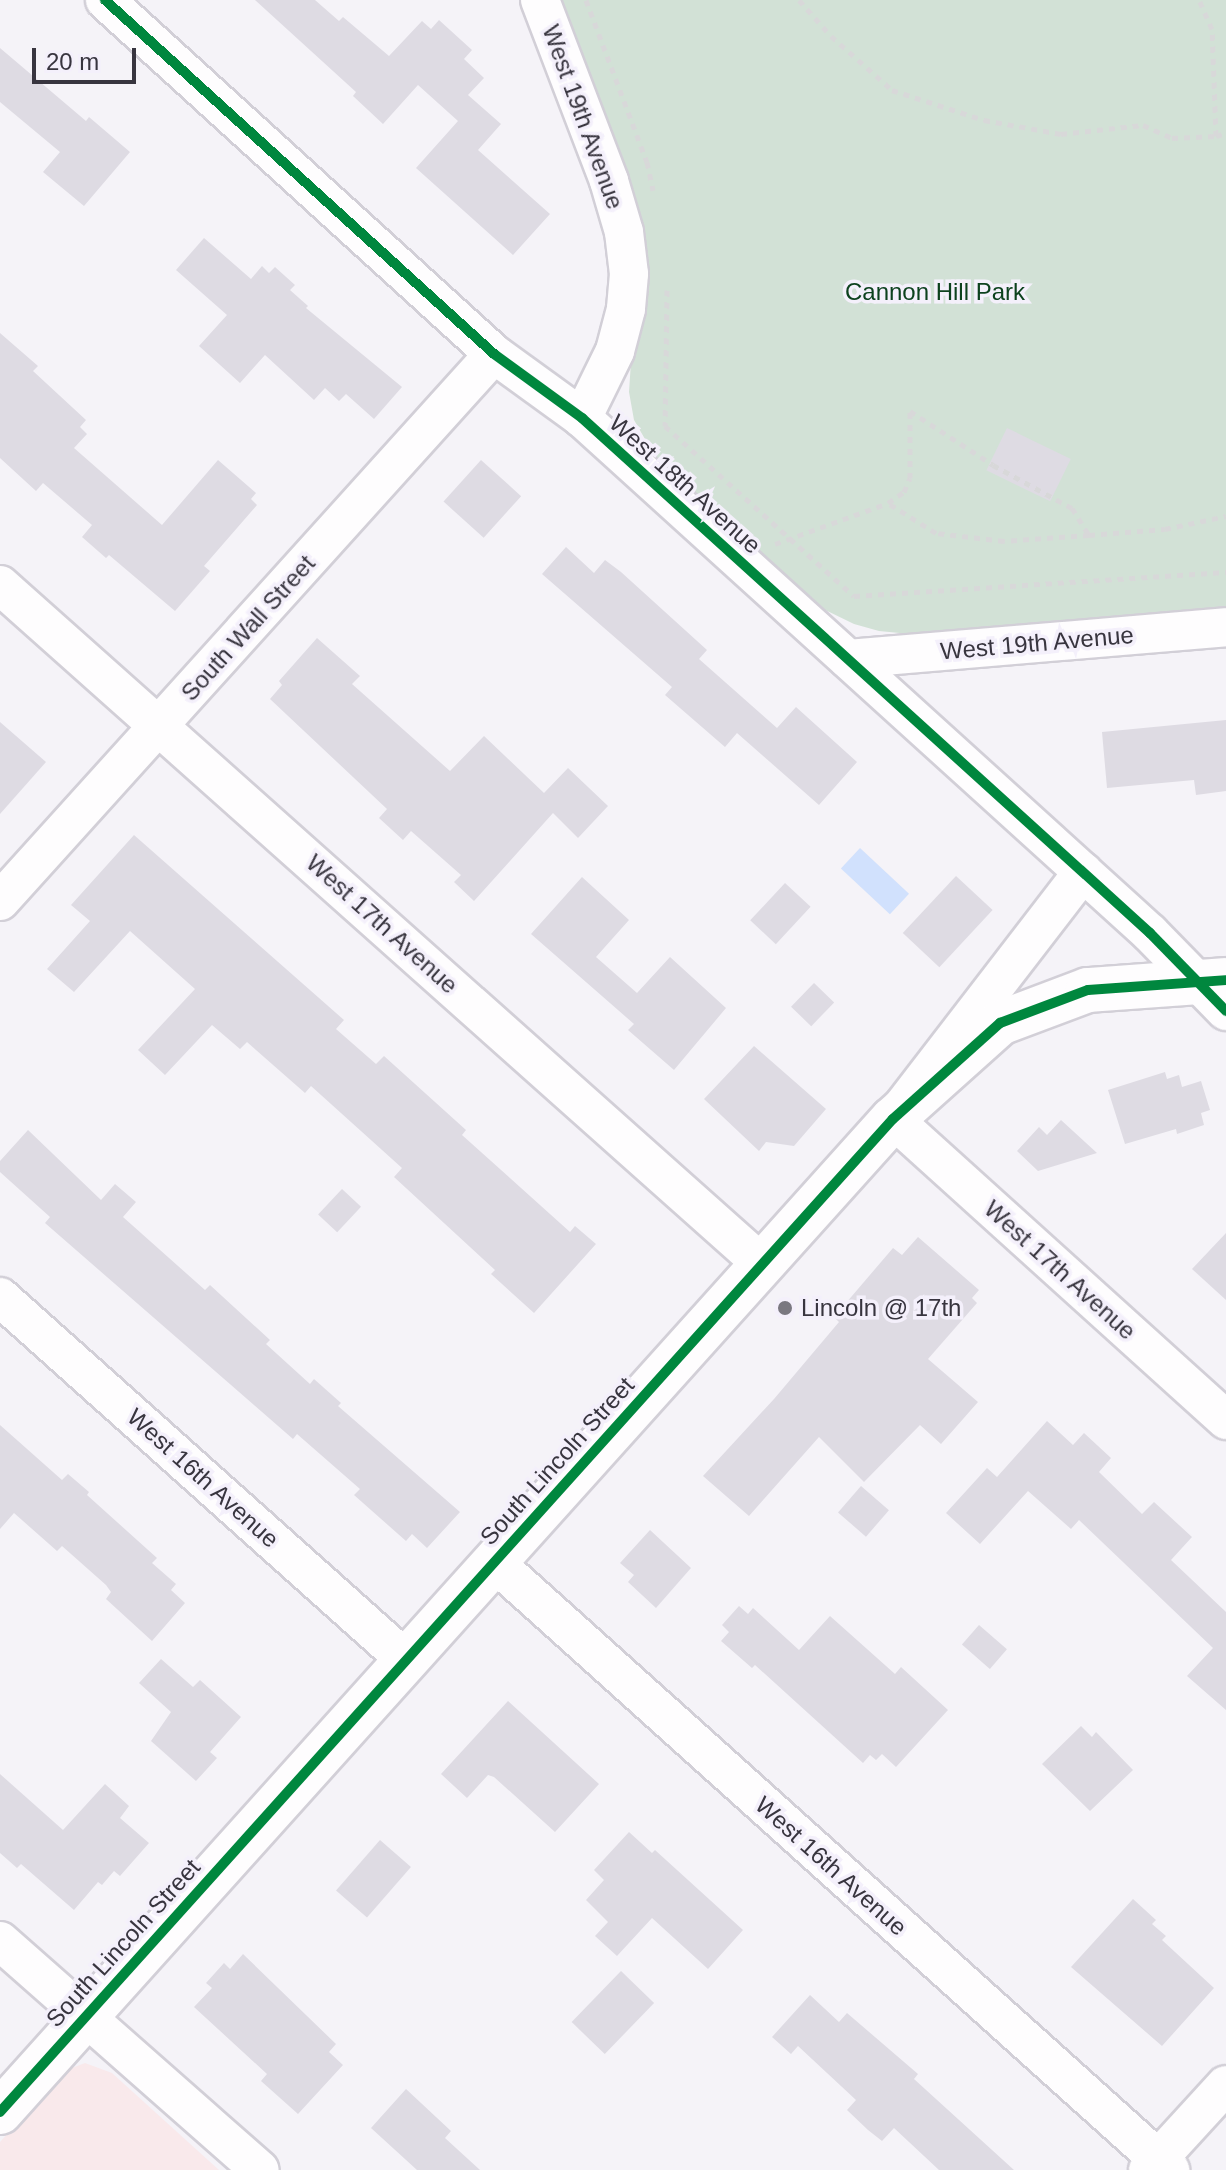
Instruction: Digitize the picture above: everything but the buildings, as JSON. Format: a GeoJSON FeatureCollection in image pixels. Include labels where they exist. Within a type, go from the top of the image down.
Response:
{"type":"FeatureCollection","features":[{"type":"Feature","properties":{"kind":"street","name":"West 18th Avenue"},"geometry":{"type":"LineString","coordinates":[[105,0],[494,354],[582,418],[1216,992]]}},
{"type":"Feature","properties":{"kind":"street","name":"West 19th Avenue"},"geometry":{"type":"LineString","coordinates":[[540,0],[609,181],[624,232],[629,274],[626,309],[615,351],[582,418]]}},
{"type":"Feature","properties":{"kind":"street","name":"South Wall Street"},"geometry":{"type":"LineString","coordinates":[[0,901],[494,354]]}},
{"type":"Feature","properties":{"kind":"street","name":"West 17th Avenue"},"geometry":{"type":"LineString","coordinates":[[0,585],[762,1264]]}},
{"type":"Feature","properties":{"kind":"street","name":"West 19th Avenue"},"geometry":{"type":"LineString","coordinates":[[848,659],[1226,627]]}},
{"type":"Feature","properties":{"kind":"street","name":"South Lincoln Street"},"geometry":{"type":"LineString","coordinates":[[0,2112],[893,1119],[1083,872]]}},
{"type":"Feature","properties":{"kind":"street","name":"South Lincoln Street"},"geometry":{"type":"LineString","coordinates":[[893,1119],[1000,1023],[1088,990],[1216,992]]}},
{"type":"Feature","properties":{"kind":"street","name":"West 17th Avenue"},"geometry":{"type":"LineString","coordinates":[[893,1119],[1226,1420]]}},
{"type":"Feature","properties":{"kind":"street","name":"West 16th Avenue"},"geometry":{"type":"LineString","coordinates":[[0,1297],[406,1660]]}},
{"type":"Feature","properties":{"kind":"street","name":"West 16th Avenue"},"geometry":{"type":"LineString","coordinates":[[493,1561],[1159,2166]]}},
{"type":"Feature","properties":{"kind":"street"},"geometry":{"type":"LineString","coordinates":[[0,1941],[260,2170]]}},
{"type":"Feature","properties":{"kind":"street"},"geometry":{"type":"LineString","coordinates":[[1159,2166],[1226,2085]]}},
{"type":"Feature","properties":{"kind":"path"},"geometry":{"type":"LineString","coordinates":[[586,0],[647,162],[656,204]]}},
{"type":"Feature","properties":{"kind":"path"},"geometry":{"type":"LineString","coordinates":[[799,0],[831,36],[892,90],[984,120],[1061,134],[1143,125],[1172,138],[1226,133]]}},
{"type":"Feature","properties":{"kind":"path"},"geometry":{"type":"LineString","coordinates":[[1199,0],[1212,29],[1216,136]]}},
{"type":"Feature","properties":{"kind":"path"},"geometry":{"type":"LineString","coordinates":[[668,274],[665,426],[854,596],[1226,572]]}},
{"type":"Feature","properties":{"kind":"path"},"geometry":{"type":"LineString","coordinates":[[737,559],[888,503],[904,492],[910,478],[910,411],[993,465],[1072,508],[1089,535]]}},
{"type":"Feature","properties":{"kind":"path"},"geometry":{"type":"LineString","coordinates":[[888,503],[936,533],[1004,541],[1165,529],[1226,516]]}},
{"type":"Feature","properties":{"kind":"shaded area"},"geometry":{"type":"Polygon","coordinates":[[[85,2063],[112,2073],[219,2170],[0,2170],[0,2142],[64,2071],[85,2063]]]}},
{"type":"Feature","properties":{"kind":"green space","name":"Cannon Hill Park"},"geometry":{"type":"Polygon","coordinates":[[[558,0],[1226,0],[1226,612],[910,634],[879,631],[854,624],[817,606],[657,460],[634,420],[629,392],[640,226],[629,180],[558,0]]]}},
{"type":"Feature","properties":{"kind":"water"},"geometry":{"type":"Polygon","coordinates":[[[860,848],[909,894],[890,914],[841,868],[860,848]]]}},
{"type":"Feature","properties":{"kind":"cycle path"},"geometry":{"type":"LineString","coordinates":[[105,0],[494,354],[582,418],[1150,933],[1226,1011]]}},
{"type":"Feature","properties":{"kind":"cycle path"},"geometry":{"type":"LineString","coordinates":[[0,2112],[893,1119],[1000,1023],[1088,990],[1226,980]]}},
{"type":"Feature","properties":{"kind":"place","name":"Lincoln @ 17th"},"geometry":{"type":"Point","coordinates":[785,1308]}}]}
